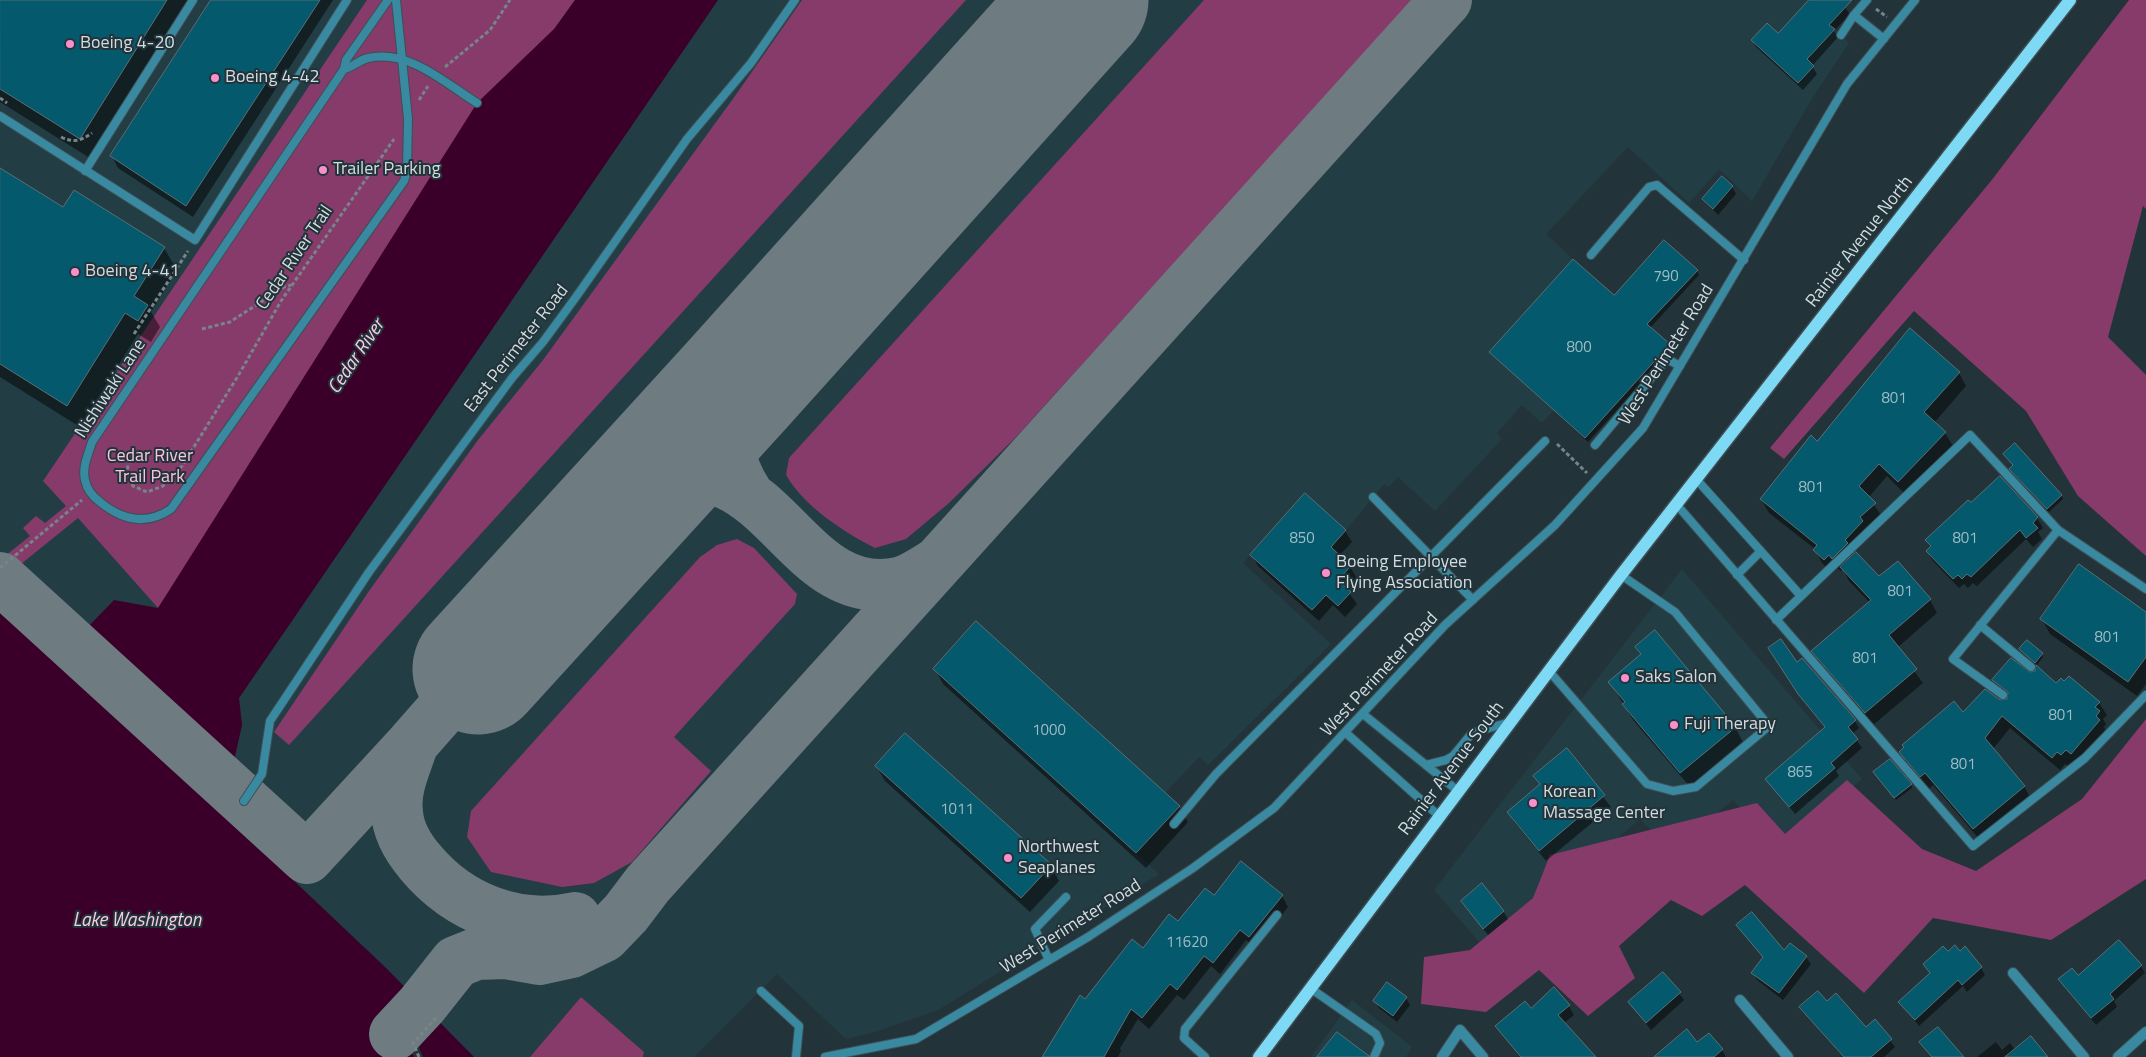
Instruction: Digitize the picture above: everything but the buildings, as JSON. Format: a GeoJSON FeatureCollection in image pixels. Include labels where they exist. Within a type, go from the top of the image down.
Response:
{"type":"FeatureCollection","features":[{"type":"Feature","properties":{"kind":"main road","name":"Rainier Avenue North"},"geometry":{"type":"LineString","coordinates":[[1677,505],[2070,0]]}},
{"type":"Feature","properties":{"kind":"main road","name":"Rainier Avenue South"},"geometry":{"type":"LineString","coordinates":[[1259,1057],[1621,575],[1677,505]]}},
{"type":"Feature","properties":{"kind":"street"},"geometry":{"type":"LineString","coordinates":[[2013,973],[2084,1057]]}},
{"type":"Feature","properties":{"kind":"street"},"geometry":{"type":"LineString","coordinates":[[1740,1000],[1788,1057]]}},
{"type":"Feature","properties":{"kind":"street"},"geometry":{"type":"LineString","coordinates":[[1442,1057],[1460,1030],[1483,1057]]}},
{"type":"Feature","properties":{"kind":"street"},"geometry":{"type":"LineString","coordinates":[[2118,1057],[2146,1032]]}},
{"type":"Feature","properties":{"kind":"lane"},"geometry":{"type":"LineString","coordinates":[[85,171],[193,0]]}},
{"type":"Feature","properties":{"kind":"lane"},"geometry":{"type":"LineString","coordinates":[[0,116],[195,240],[347,0]]}},
{"type":"Feature","properties":{"kind":"lane","name":"Nishiwaki Lane"},"geometry":{"type":"LineString","coordinates":[[90,494],[85,481],[84,469],[92,442],[344,69],[346,60],[388,0]]}},
{"type":"Feature","properties":{"kind":"lane"},"geometry":{"type":"LineString","coordinates":[[90,494],[110,510],[135,520],[162,515],[171,509],[404,181],[407,171],[408,119],[396,0]]}},
{"type":"Feature","properties":{"kind":"lane","name":"East Perimeter Road"},"geometry":{"type":"LineString","coordinates":[[244,801],[262,774],[270,721],[370,572],[512,378],[554,327],[687,139],[751,63],[794,0]]}},
{"type":"Feature","properties":{"kind":"lane"},"geometry":{"type":"LineString","coordinates":[[1841,36],[1867,0]]}},
{"type":"Feature","properties":{"kind":"lane","name":"West Perimeter Road"},"geometry":{"type":"LineString","coordinates":[[825,1057],[916,1039],[1088,937],[1193,868],[1274,808],[1446,625],[1554,525],[1643,428],[1847,84],[1915,0]]}},
{"type":"Feature","properties":{"kind":"lane"},"geometry":{"type":"LineString","coordinates":[[1854,16],[1884,39]]}},
{"type":"Feature","properties":{"kind":"lane"},"geometry":{"type":"LineString","coordinates":[[344,69],[367,58],[401,58],[435,76],[477,103]]}},
{"type":"Feature","properties":{"kind":"lane"},"geometry":{"type":"LineString","coordinates":[[1590,255],[1649,186],[1657,185],[1744,260]]}},
{"type":"Feature","properties":{"kind":"lane"},"geometry":{"type":"LineString","coordinates":[[1595,445],[1666,360],[1680,366]]}},
{"type":"Feature","properties":{"kind":"lane"},"geometry":{"type":"LineString","coordinates":[[1776,620],[1970,434],[2058,530],[2146,588]]}},
{"type":"Feature","properties":{"kind":"lane"},"geometry":{"type":"LineString","coordinates":[[1174,824],[1216,774],[1432,558],[1545,441]]}},
{"type":"Feature","properties":{"kind":"lane"},"geometry":{"type":"LineString","coordinates":[[1697,480],[1800,596]]}},
{"type":"Feature","properties":{"kind":"lane"},"geometry":{"type":"LineString","coordinates":[[1373,497],[1473,600]]}},
{"type":"Feature","properties":{"kind":"lane"},"geometry":{"type":"LineString","coordinates":[[1677,505],[1973,846],[2085,758],[2146,695]]}},
{"type":"Feature","properties":{"kind":"lane"},"geometry":{"type":"LineString","coordinates":[[2003,696],[1953,659],[2058,530]]}},
{"type":"Feature","properties":{"kind":"lane"},"geometry":{"type":"LineString","coordinates":[[1737,575],[1761,551]]}},
{"type":"Feature","properties":{"kind":"lane"},"geometry":{"type":"LineString","coordinates":[[1549,671],[1647,784],[1673,791],[1696,787],[1768,726],[1675,612],[1621,575]]}},
{"type":"Feature","properties":{"kind":"lane"},"geometry":{"type":"LineString","coordinates":[[1980,625],[2031,667]]}},
{"type":"Feature","properties":{"kind":"lane"},"geometry":{"type":"LineString","coordinates":[[1363,714],[1458,791]]}},
{"type":"Feature","properties":{"kind":"lane"},"geometry":{"type":"LineString","coordinates":[[1426,765],[1446,760],[1453,756],[1472,733],[1510,722]]}},
{"type":"Feature","properties":{"kind":"lane"},"geometry":{"type":"LineString","coordinates":[[1346,733],[1439,816]]}},
{"type":"Feature","properties":{"kind":"lane"},"geometry":{"type":"LineString","coordinates":[[1049,960],[1035,929],[1066,897]]}},
{"type":"Feature","properties":{"kind":"lane"},"geometry":{"type":"LineString","coordinates":[[1205,1057],[1184,1038],[1185,1029],[1277,915]]}},
{"type":"Feature","properties":{"kind":"lane"},"geometry":{"type":"LineString","coordinates":[[1310,988],[1376,1034],[1380,1043],[1374,1057]]}},
{"type":"Feature","properties":{"kind":"lane"},"geometry":{"type":"LineString","coordinates":[[761,991],[799,1026],[796,1057]]}},
{"type":"Feature","properties":{"kind":"path","name":"Cedar River Trail"},"geometry":{"type":"LineString","coordinates":[[141,454],[132,456],[128,462],[127,474],[133,486],[147,492],[163,486],[182,466],[292,285],[408,119],[435,76],[490,30],[510,0]]}},
{"type":"Feature","properties":{"kind":"path"},"geometry":{"type":"LineString","coordinates":[[0,98],[16,108]]}},
{"type":"Feature","properties":{"kind":"path"},"geometry":{"type":"LineString","coordinates":[[55,133],[72,142],[83,139]]}},
{"type":"Feature","properties":{"kind":"path"},"geometry":{"type":"LineString","coordinates":[[134,334],[195,240]]}},
{"type":"Feature","properties":{"kind":"path"},"geometry":{"type":"LineString","coordinates":[[202,329],[230,322],[284,287],[292,285]]}},
{"type":"Feature","properties":{"kind":"path"},"geometry":{"type":"LineString","coordinates":[[1565,453],[1587,473]]}},
{"type":"Feature","properties":{"kind":"path"},"geometry":{"type":"LineString","coordinates":[[0,568],[90,494]]}},
{"type":"Feature","properties":{"kind":"path"},"geometry":{"type":"LineString","coordinates":[[419,1057],[413,1043],[434,1020]]}},
{"type":"Feature","properties":{"kind":"shaded area"},"geometry":{"type":"Polygon","coordinates":[[[0,0],[369,0],[78,518],[158,608],[89,625],[55,662],[0,613],[0,0]]]}},
{"type":"Feature","properties":{"kind":"shaded area"},"geometry":{"type":"Polygon","coordinates":[[[718,0],[1809,0],[1818,38],[1823,42],[1835,29],[1849,43],[1813,97],[1752,201],[1719,169],[1689,203],[1628,147],[1546,234],[1573,259],[1489,352],[1554,410],[1542,423],[1522,405],[1497,433],[1502,439],[1435,511],[1398,477],[1389,487],[1384,484],[1346,530],[1305,494],[1243,563],[1331,644],[1208,765],[1199,757],[1165,793],[933,669],[1159,874],[938,1010],[878,1031],[846,1039],[777,974],[694,1057],[643,1057],[644,1052],[581,997],[530,1057],[474,1057],[384,966],[202,794],[235,756],[242,725],[239,698],[718,0]]]}},
{"type":"Feature","properties":{"kind":"shaded area"},"geometry":{"type":"Polygon","coordinates":[[[1682,569],[1862,779],[1778,850],[1733,800],[1670,851],[1640,819],[1487,951],[1434,890],[1682,569]]]}},
{"type":"Feature","properties":{"kind":"shaded area"},"geometry":{"type":"Polygon","coordinates":[[[1352,1000],[1412,1047],[1406,1057],[1311,1057],[1352,1000]]]}},
{"type":"Feature","properties":{"kind":"green space","name":"Cedar River Trail Park"},"geometry":{"type":"Polygon","coordinates":[[[367,0],[575,0],[158,608],[78,518],[0,581],[0,560],[30,536],[23,528],[36,516],[45,523],[66,506],[43,481],[367,0]]]}},
{"type":"Feature","properties":{"kind":"green space"},"geometry":{"type":"Polygon","coordinates":[[[802,0],[966,0],[289,745],[274,732],[369,591],[478,440],[543,360],[735,96],[802,0]]]}},
{"type":"Feature","properties":{"kind":"green space"},"geometry":{"type":"Polygon","coordinates":[[[1204,0],[1413,0],[1016,437],[949,503],[906,539],[875,548],[837,526],[814,508],[794,487],[786,475],[789,458],[1204,0]]]}},
{"type":"Feature","properties":{"kind":"green space"},"geometry":{"type":"Polygon","coordinates":[[[2129,0],[2146,0],[2146,209],[2143,206],[2108,337],[2146,375],[2146,556],[2078,496],[2026,411],[1914,311],[1784,459],[1770,448],[1991,181],[2129,0]]]}},
{"type":"Feature","properties":{"kind":"green space"},"geometry":{"type":"Polygon","coordinates":[[[737,539],[754,548],[797,594],[795,604],[674,737],[711,771],[632,862],[594,883],[562,887],[491,872],[467,837],[471,811],[700,557],[717,545],[737,539]]]}},
{"type":"Feature","properties":{"kind":"green space"},"geometry":{"type":"Polygon","coordinates":[[[2146,719],[2146,879],[2051,940],[1933,918],[1864,993],[1745,885],[1702,916],[1671,900],[1619,946],[1635,978],[1588,1016],[1539,970],[1486,1012],[1421,1004],[1424,957],[1470,950],[1533,898],[1550,855],[1757,803],[1785,834],[1847,780],[1922,849],[1976,871],[2082,799],[2146,719]]]}},
{"type":"Feature","properties":{"kind":"green space"},"geometry":{"type":"Polygon","coordinates":[[[581,997],[644,1052],[643,1057],[530,1057],[581,997]]]}},
{"type":"Feature","properties":{"kind":"water"},"geometry":{"type":"Polygon","coordinates":[[[575,0],[718,0],[239,698],[242,725],[235,756],[202,794],[384,966],[474,1057],[0,1057],[0,613],[55,661],[114,600],[158,608],[477,103],[554,29],[575,0]]]}},
{"type":"Feature","properties":{"kind":"pier"},"geometry":{"type":"Polygon","coordinates":[[[87,623],[236,759],[207,792],[57,656],[87,623]]]}},
{"type":"Feature","properties":{"kind":"pier"},"geometry":{"type":"Polygon","coordinates":[[[424,1027],[429,1031],[417,1043],[423,1057],[414,1057],[408,1043],[424,1027]]]}},
{"type":"Feature","properties":{"kind":"taxiway"},"geometry":{"type":"LineString","coordinates":[[395,1034],[422,1005],[456,962],[476,954],[505,953],[539,959],[571,952],[604,936],[626,913],[648,884],[1446,0]]}},
{"type":"Feature","properties":{"kind":"taxiway"},"geometry":{"type":"LineString","coordinates":[[737,385],[729,429],[730,454],[739,481],[748,495]]}},
{"type":"Feature","properties":{"kind":"taxiway"},"geometry":{"type":"LineString","coordinates":[[643,486],[687,476],[722,482],[752,499],[804,548],[831,570],[862,583],[904,582],[936,564]]}},
{"type":"Feature","properties":{"kind":"taxiway"},"geometry":{"type":"LineString","coordinates":[[0,578],[307,858],[478,669]]}},
{"type":"Feature","properties":{"kind":"taxiway"},"geometry":{"type":"LineString","coordinates":[[412,745],[397,795],[396,803],[399,826],[412,852],[436,879],[471,904],[511,918],[532,921],[575,918]]}},
{"type":"Feature","properties":{"kind":"runway"},"geometry":{"type":"LineString","coordinates":[[478,669],[737,385],[1083,0]]}},
{"type":"Feature","properties":{"kind":"place","name":"Boeing 4-20"},"geometry":{"type":"Point","coordinates":[70,44]}},
{"type":"Feature","properties":{"kind":"place","name":"Boeing 4-42"},"geometry":{"type":"Point","coordinates":[215,78]}},
{"type":"Feature","properties":{"kind":"place","name":"Trailer Parking"},"geometry":{"type":"Point","coordinates":[323,170]}},
{"type":"Feature","properties":{"kind":"place","name":"Boeing 4-41"},"geometry":{"type":"Point","coordinates":[75,272]}},
{"type":"Feature","properties":{"kind":"place","name":"Boeing Employee Flying Association"},"geometry":{"type":"Point","coordinates":[1326,573]}},
{"type":"Feature","properties":{"kind":"place","name":"Saks Salon"},"geometry":{"type":"Point","coordinates":[1625,678]}},
{"type":"Feature","properties":{"kind":"place","name":"Fuji Therapy"},"geometry":{"type":"Point","coordinates":[1674,725]}},
{"type":"Feature","properties":{"kind":"place","name":"Korean Massage Center"},"geometry":{"type":"Point","coordinates":[1533,803]}},
{"type":"Feature","properties":{"kind":"place","name":"Northwest Seaplanes"},"geometry":{"type":"Point","coordinates":[1008,858]}},
{"type":"Feature","properties":{"kind":"water label","name":"Cedar River"},"geometry":{"type":"Point","coordinates":[357,357]}},
{"type":"Feature","properties":{"kind":"water label","name":"Lake Washington"},"geometry":{"type":"Point","coordinates":[137,921]}}]}
